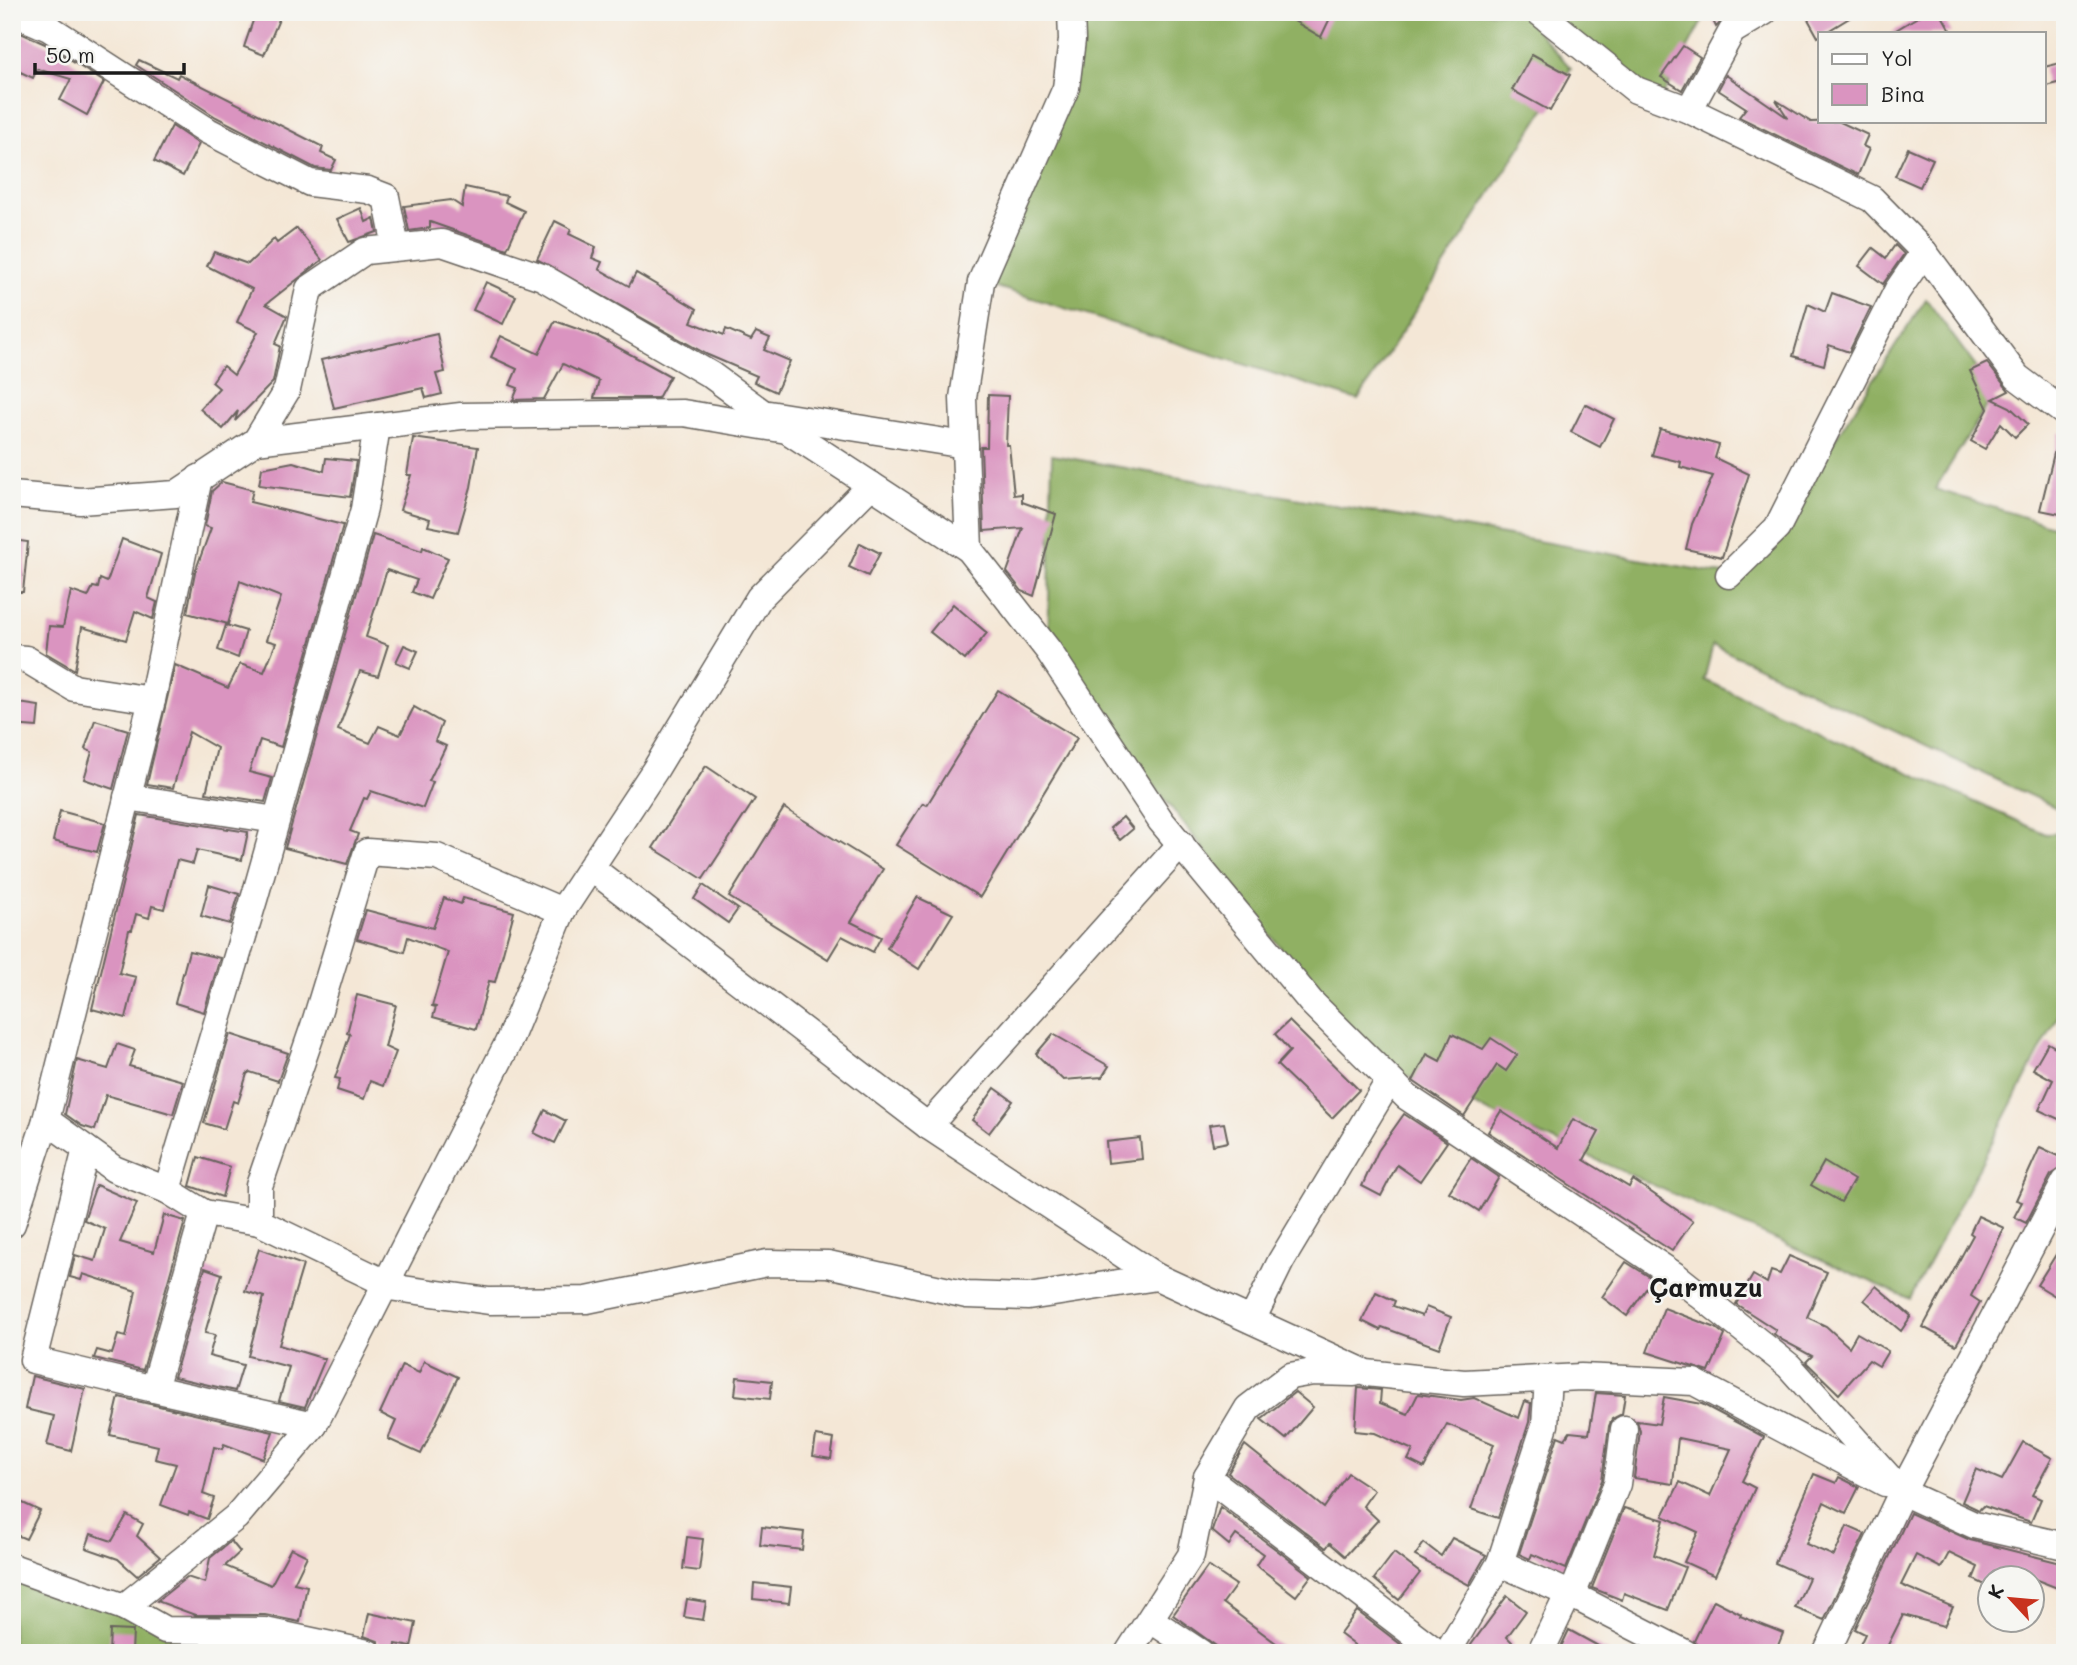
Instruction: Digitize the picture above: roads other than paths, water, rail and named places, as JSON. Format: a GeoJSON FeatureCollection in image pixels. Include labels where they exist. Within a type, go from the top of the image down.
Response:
{"type":"FeatureCollection","features":[{"type":"Feature","properties":{"kind":"street"},"geometry":{"type":"LineString","coordinates":[[12,12],[49,28],[208,131],[310,183],[368,190],[386,197],[396,247]]}},
{"type":"Feature","properties":{"kind":"street"},"geometry":{"type":"LineString","coordinates":[[969,549],[962,398],[981,282],[1066,88],[1072,40],[1070,12]]}},
{"type":"Feature","properties":{"kind":"street"},"geometry":{"type":"LineString","coordinates":[[1539,12],[1636,90],[1689,110],[1872,199],[1924,252],[2017,377],[2065,413]]}},
{"type":"Feature","properties":{"kind":"street"},"geometry":{"type":"LineString","coordinates":[[1689,110],[1732,31],[1764,12]]}},
{"type":"Feature","properties":{"kind":"street"},"geometry":{"type":"LineString","coordinates":[[12,495],[80,501],[176,494],[256,441],[287,390],[309,289],[365,251],[442,243],[542,277],[711,375],[787,430],[969,549],[1048,650],[1161,821],[1311,1002],[1389,1081],[1407,1097],[1564,1199],[1697,1293],[1789,1366],[1902,1492]]}},
{"type":"Feature","properties":{"kind":"street"},"geometry":{"type":"LineString","coordinates":[[1729,575],[1777,528],[1897,291],[1924,252]]}},
{"type":"Feature","properties":{"kind":"street"},"geometry":{"type":"LineString","coordinates":[[256,441],[461,416],[682,413],[787,430]]}},
{"type":"Feature","properties":{"kind":"street"},"geometry":{"type":"LineString","coordinates":[[764,414],[965,445]]}},
{"type":"Feature","properties":{"kind":"street"},"geometry":{"type":"LineString","coordinates":[[167,1190],[364,509],[377,426]]}},
{"type":"Feature","properties":{"kind":"street"},"geometry":{"type":"LineString","coordinates":[[12,1224],[46,1120],[152,700],[199,478]]}},
{"type":"Feature","properties":{"kind":"street"},"geometry":{"type":"LineString","coordinates":[[124,1607],[236,1517],[314,1425],[508,1043],[562,911],[655,770],[759,598],[871,485]]}},
{"type":"Feature","properties":{"kind":"street"},"geometry":{"type":"LineString","coordinates":[[12,658],[26,659],[74,688],[152,700]]}},
{"type":"Feature","properties":{"kind":"street"},"geometry":{"type":"LineString","coordinates":[[127,797],[276,820]]}},
{"type":"Feature","properties":{"kind":"street"},"geometry":{"type":"LineString","coordinates":[[928,1126],[1181,844]]}},
{"type":"Feature","properties":{"kind":"street"},"geometry":{"type":"LineString","coordinates":[[259,1222],[259,1186],[314,1026],[367,852],[437,857],[562,911]]}},
{"type":"Feature","properties":{"kind":"street"},"geometry":{"type":"LineString","coordinates":[[591,868],[928,1126],[1157,1277],[1366,1373]]}},
{"type":"Feature","properties":{"kind":"street"},"geometry":{"type":"LineString","coordinates":[[1252,1320],[1281,1261],[1389,1081]]}},
{"type":"Feature","properties":{"kind":"street"},"geometry":{"type":"LineString","coordinates":[[46,1120],[114,1168],[167,1190],[204,1213],[259,1222],[396,1288],[489,1301],[587,1300],[767,1263],[828,1264],[967,1295],[1028,1297],[1157,1277]]}},
{"type":"Feature","properties":{"kind":"street"},"geometry":{"type":"LineString","coordinates":[[86,1149],[33,1360],[314,1425]]}},
{"type":"Feature","properties":{"kind":"street"},"geometry":{"type":"LineString","coordinates":[[1826,1653],[1902,1492],[2065,1182]]}},
{"type":"Feature","properties":{"kind":"street"},"geometry":{"type":"LineString","coordinates":[[155,1389],[204,1213]]}},
{"type":"Feature","properties":{"kind":"street"},"geometry":{"type":"LineString","coordinates":[[1128,1653],[1191,1555],[1207,1477],[1248,1408],[1290,1376],[1313,1372],[1366,1373],[1464,1383],[1548,1379],[1694,1382],[1902,1492],[1974,1525],[2065,1546]]}},
{"type":"Feature","properties":{"kind":"street"},"geometry":{"type":"LineString","coordinates":[[1447,1653],[1500,1563],[1545,1425],[1548,1379]]}},
{"type":"Feature","properties":{"kind":"street"},"geometry":{"type":"LineString","coordinates":[[1539,1653],[1571,1594],[1617,1484],[1624,1429]]}},
{"type":"Feature","properties":{"kind":"street"},"geometry":{"type":"LineString","coordinates":[[1207,1477],[1438,1653]]}},
{"type":"Feature","properties":{"kind":"street"},"geometry":{"type":"LineString","coordinates":[[1500,1563],[1571,1594],[1685,1653]]}},
{"type":"Feature","properties":{"kind":"street"},"geometry":{"type":"LineString","coordinates":[[12,1567],[124,1607],[164,1630],[265,1631],[368,1653]]}},
{"type":"Feature","properties":{"kind":"street"},"geometry":{"type":"LineString","coordinates":[[1151,1619],[1200,1653]]}},
{"type":"Feature","properties":{"kind":"district","name":"Çarmuzu"},"geometry":{"type":"Point","coordinates":[1706,1288]}}]}
